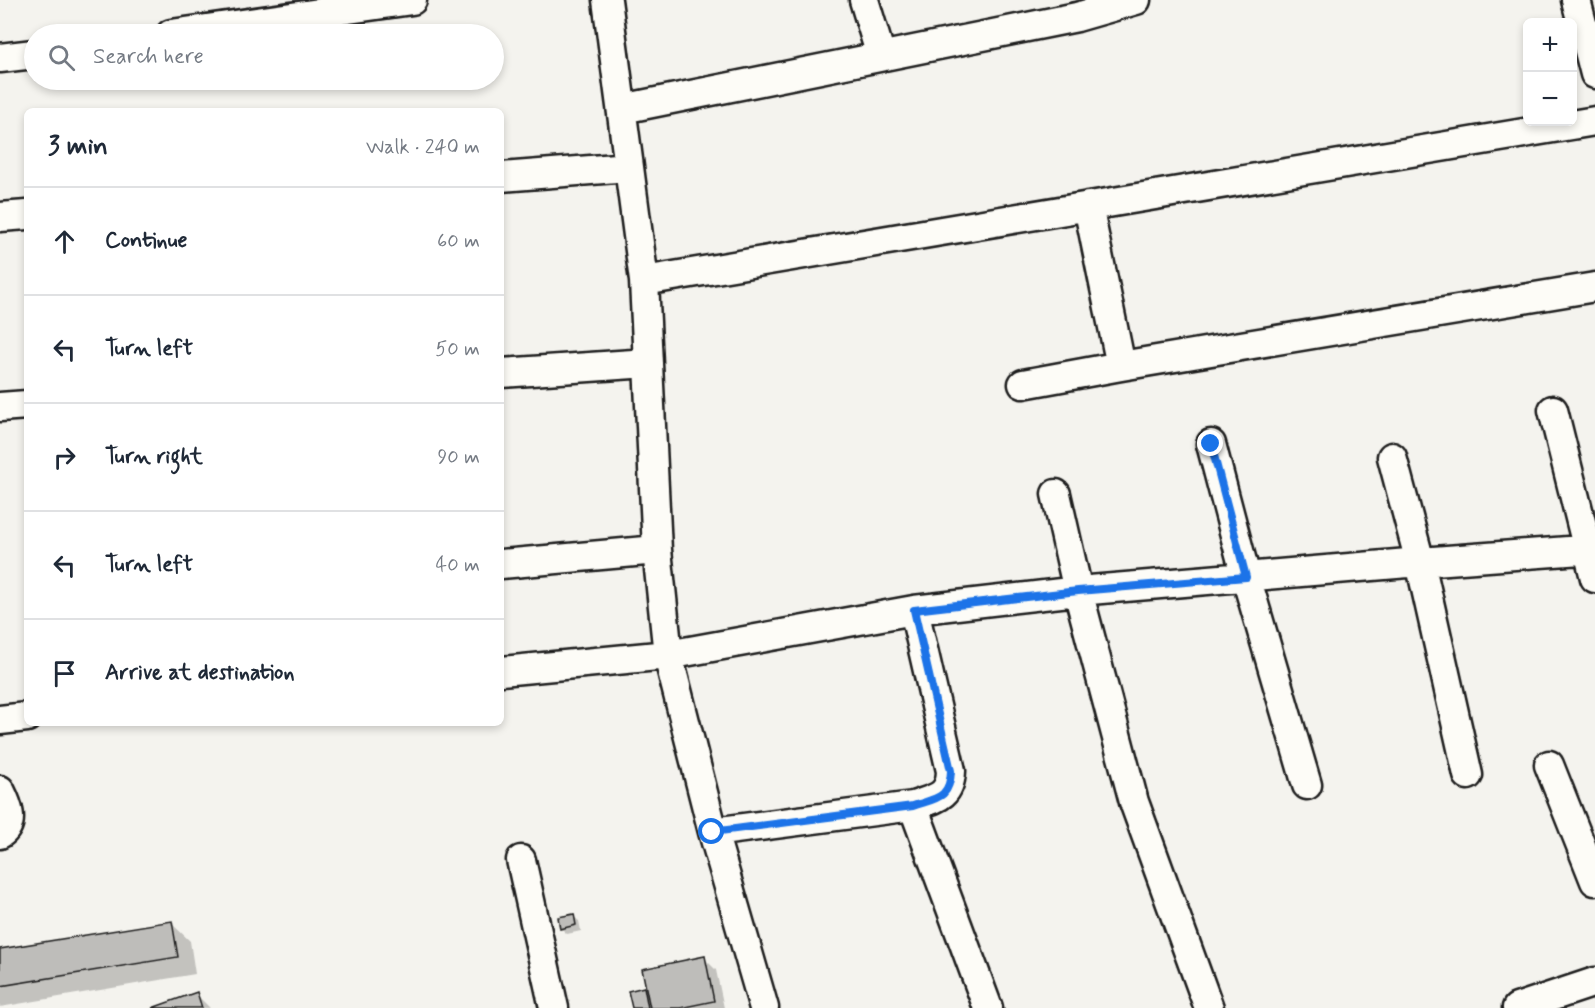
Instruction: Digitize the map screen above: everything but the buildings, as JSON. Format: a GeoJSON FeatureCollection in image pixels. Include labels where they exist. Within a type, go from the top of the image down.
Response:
{"type":"FeatureCollection","features":[{"type":"Feature","properties":{"kind":"street"},"geometry":{"type":"LineString","coordinates":[[207,24],[253,11],[412,0]]}},
{"type":"Feature","properties":{"kind":"street"},"geometry":{"type":"LineString","coordinates":[[607,0],[644,281],[657,550],[668,655],[712,832],[764,1008]]}},
{"type":"Feature","properties":{"kind":"street"},"geometry":{"type":"LineString","coordinates":[[864,0],[881,56]]}},
{"type":"Feature","properties":{"kind":"street"},"geometry":{"type":"LineString","coordinates":[[622,109],[881,56],[1074,8],[1136,0]]}},
{"type":"Feature","properties":{"kind":"street"},"geometry":{"type":"LineString","coordinates":[[1576,0],[1595,74]]}},
{"type":"Feature","properties":{"kind":"street"},"geometry":{"type":"LineString","coordinates":[[0,58],[24,55]]}},
{"type":"Feature","properties":{"kind":"street"},"geometry":{"type":"LineString","coordinates":[[644,281],[1595,121]]}},
{"type":"Feature","properties":{"kind":"street"},"geometry":{"type":"LineString","coordinates":[[504,177],[629,167]]}},
{"type":"Feature","properties":{"kind":"street"},"geometry":{"type":"LineString","coordinates":[[1088,206],[1121,366]]}},
{"type":"Feature","properties":{"kind":"street"},"geometry":{"type":"LineString","coordinates":[[0,217],[24,214]]}},
{"type":"Feature","properties":{"kind":"street"},"geometry":{"type":"LineString","coordinates":[[1023,384],[1595,287]]}},
{"type":"Feature","properties":{"kind":"street"},"geometry":{"type":"LineString","coordinates":[[504,373],[648,363]]}},
{"type":"Feature","properties":{"kind":"street"},"geometry":{"type":"LineString","coordinates":[[0,407],[24,405]]}},
{"type":"Feature","properties":{"kind":"street"},"geometry":{"type":"LineString","coordinates":[[1553,410],[1592,549],[1595,578]]}},
{"type":"Feature","properties":{"kind":"street"},"geometry":{"type":"LineString","coordinates":[[1211,444],[1246,577],[1307,785]]}},
{"type":"Feature","properties":{"kind":"street"},"geometry":{"type":"LineString","coordinates":[[1392,457],[1420,562],[1468,775]]}},
{"type":"Feature","properties":{"kind":"street"},"geometry":{"type":"LineString","coordinates":[[1056,494],[1078,591],[1134,802],[1209,1008]]}},
{"type":"Feature","properties":{"kind":"street"},"geometry":{"type":"LineString","coordinates":[[504,671],[668,655],[914,610],[1078,591],[1592,549]]}},
{"type":"Feature","properties":{"kind":"street"},"geometry":{"type":"LineString","coordinates":[[504,564],[657,550]]}},
{"type":"Feature","properties":{"kind":"street"},"geometry":{"type":"LineString","coordinates":[[712,832],[913,806],[941,796],[948,789],[951,771],[914,610]]}},
{"type":"Feature","properties":{"kind":"street"},"geometry":{"type":"LineString","coordinates":[[0,720],[24,717]]}},
{"type":"Feature","properties":{"kind":"street"},"geometry":{"type":"LineString","coordinates":[[1549,765],[1595,881]]}},
{"type":"Feature","properties":{"kind":"street"},"geometry":{"type":"LineString","coordinates":[[0,790],[7,806],[9,820],[6,830],[0,834]]}},
{"type":"Feature","properties":{"kind":"street"},"geometry":{"type":"LineString","coordinates":[[913,806],[988,1008]]}},
{"type":"Feature","properties":{"kind":"street"},"geometry":{"type":"LineString","coordinates":[[521,860],[554,1008]]}},
{"type":"Feature","properties":{"kind":"street"},"geometry":{"type":"LineString","coordinates":[[1517,1008],[1595,982]]}},
{"type":"Feature","properties":{"kind":"route"},"geometry":{"type":"LineString","coordinates":[[712,832],[913,806],[941,796],[948,789],[951,771],[914,610],[1078,591],[1246,577],[1211,444]]}}]}
